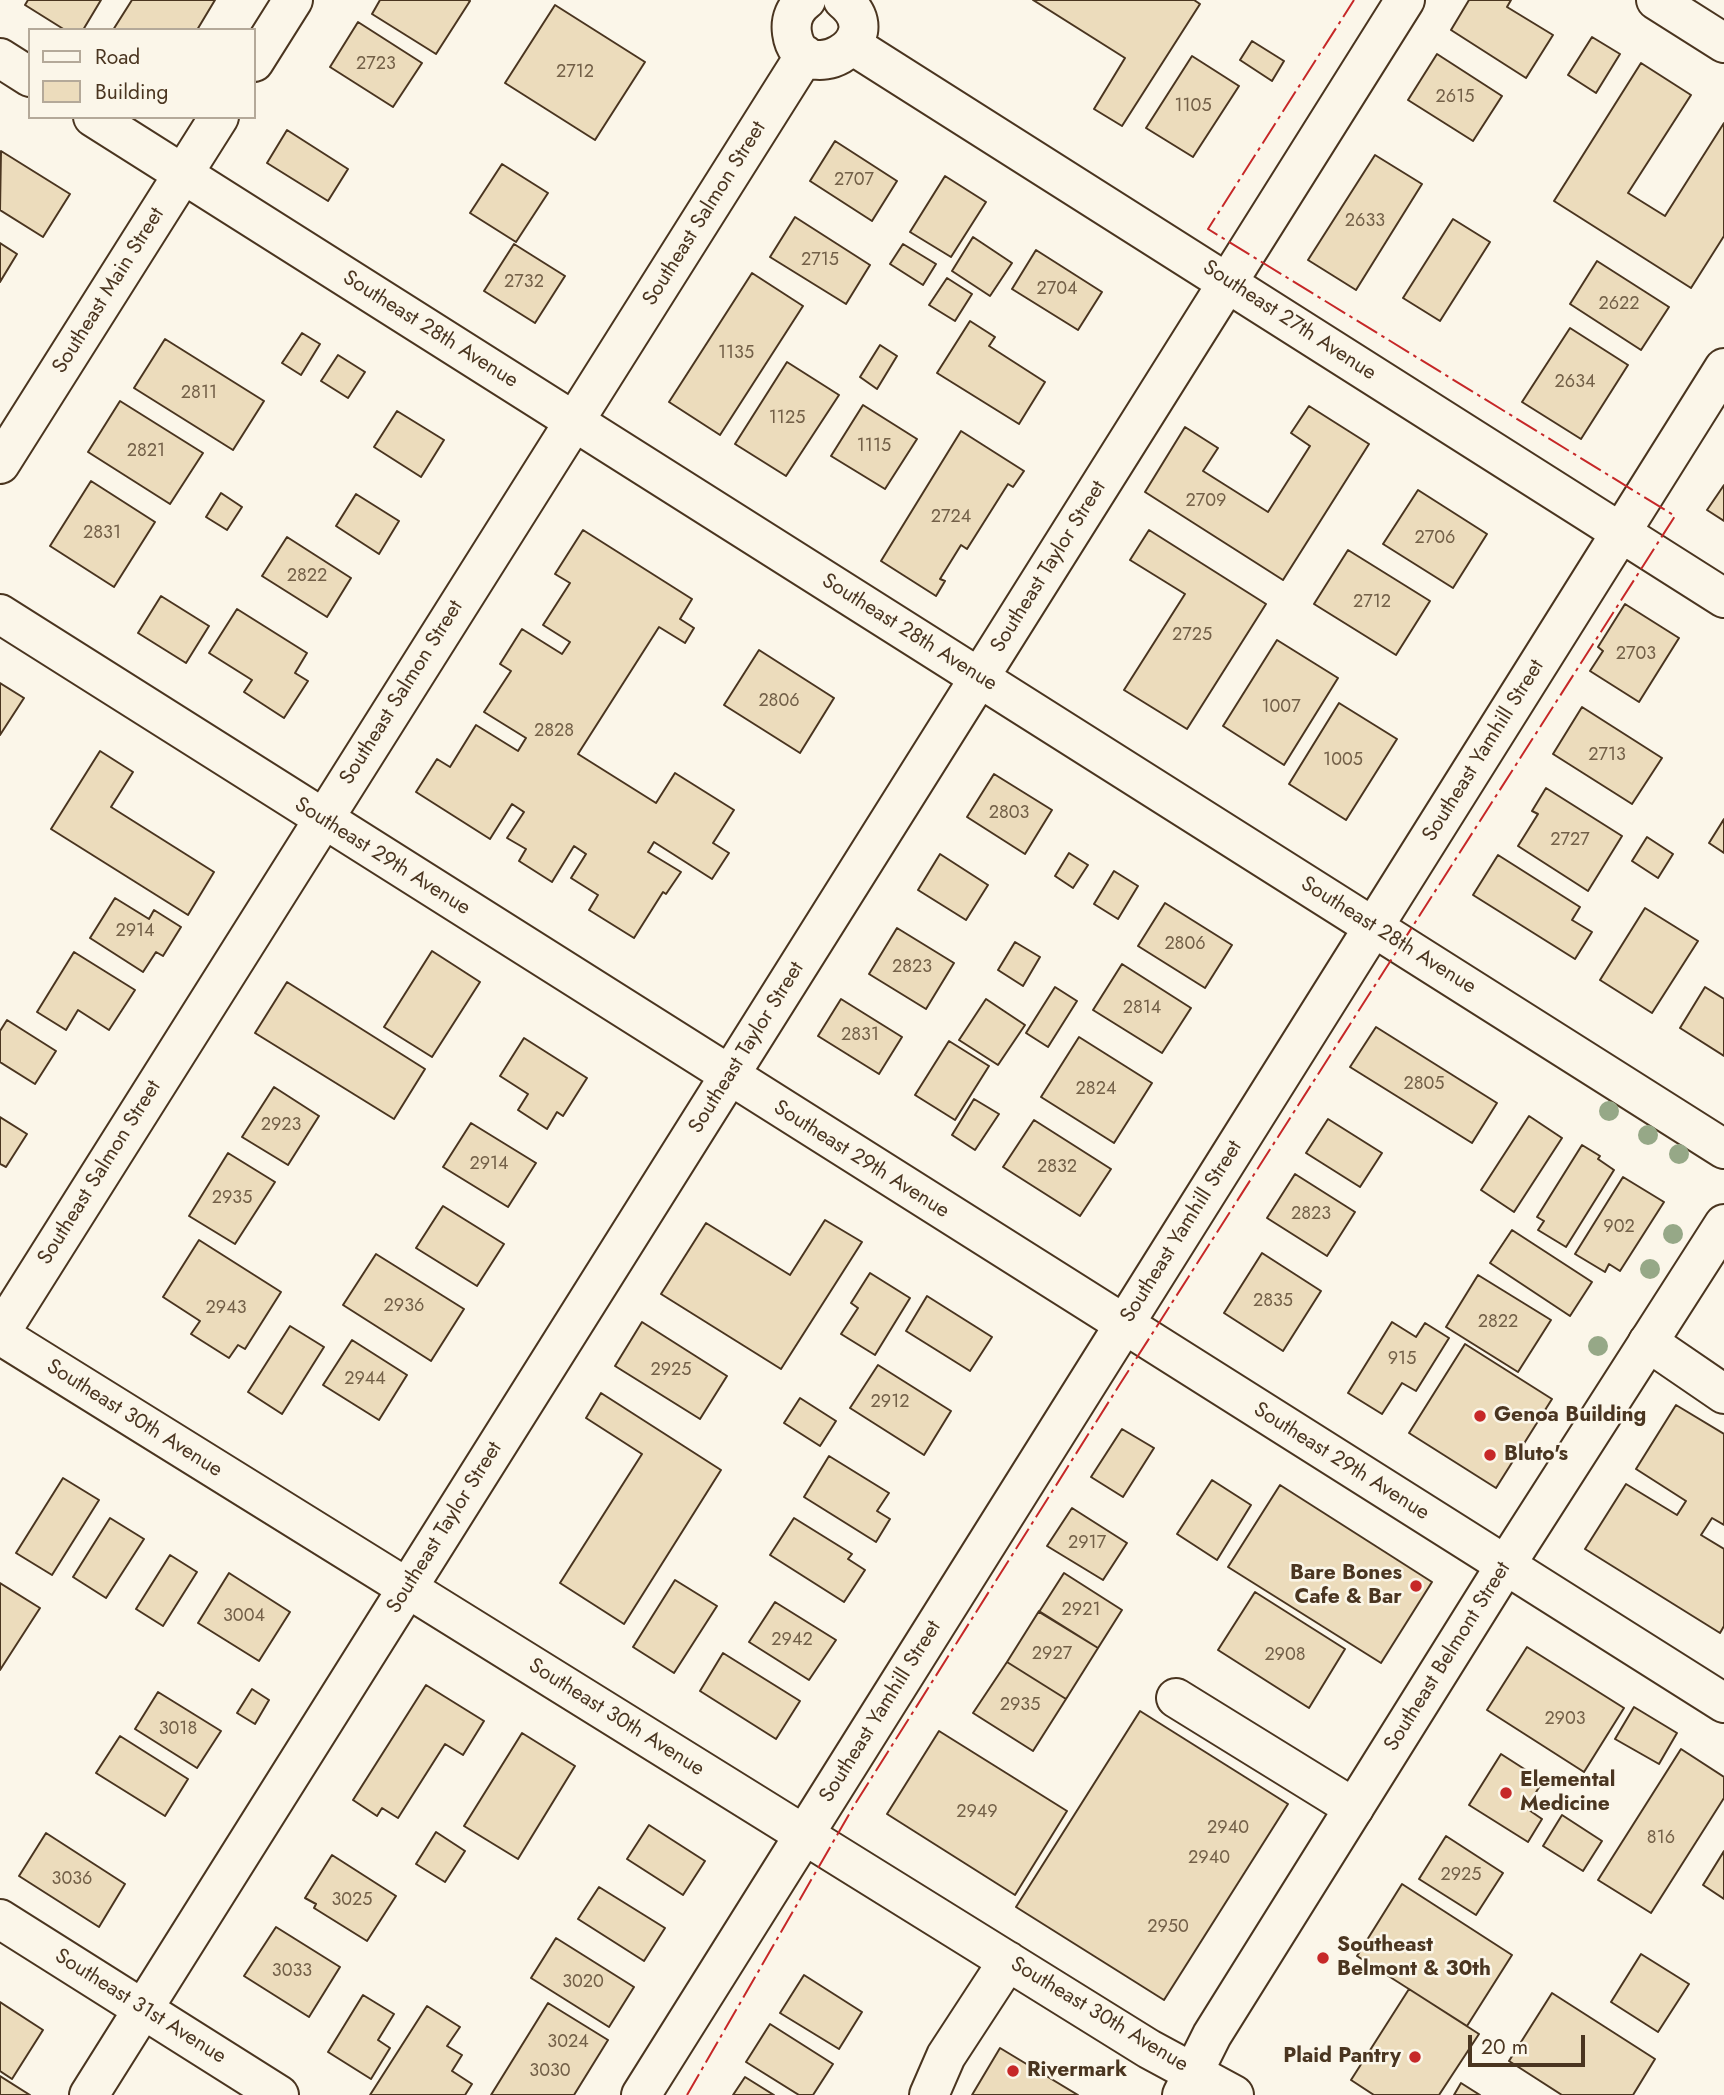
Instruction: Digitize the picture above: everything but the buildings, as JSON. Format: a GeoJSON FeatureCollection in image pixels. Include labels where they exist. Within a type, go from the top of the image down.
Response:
{"type":"FeatureCollection","features":[{"type":"Feature","properties":{"kind":"street"},"geometry":{"type":"LineString","coordinates":[[256,59],[293,0]]}},
{"type":"Feature","properties":{"kind":"street"},"geometry":{"type":"LineString","coordinates":[[795,3],[792,18],[793,38],[805,55],[825,61],[836,59],[852,45],[857,35],[855,14],[843,0]]}},
{"type":"Feature","properties":{"kind":"street","name":"Southeast Taylor Street"},"geometry":{"type":"LineString","coordinates":[[89,2095],[1405,0]]}},
{"type":"Feature","properties":{"kind":"street"},"geometry":{"type":"LineString","coordinates":[[1656,0],[1724,43]]}},
{"type":"Feature","properties":{"kind":"street","name":"Southeast 27th Avenue"},"geometry":{"type":"LineString","coordinates":[[852,45],[1724,598]]}},
{"type":"Feature","properties":{"kind":"street","name":"Southeast Salmon Street"},"geometry":{"type":"LineString","coordinates":[[0,1334],[805,55]]}},
{"type":"Feature","properties":{"kind":"street"},"geometry":{"type":"LineString","coordinates":[[0,58],[28,76]]}},
{"type":"Feature","properties":{"kind":"street","name":"Southeast 28th Avenue"},"geometry":{"type":"LineString","coordinates":[[96,119],[1724,1149]]}},
{"type":"Feature","properties":{"kind":"street","name":"Southeast Main Street"},"geometry":{"type":"LineString","coordinates":[[0,464],[218,119]]}},
{"type":"Feature","properties":{"kind":"street","name":"Southeast Yamhill Street"},"geometry":{"type":"LineString","coordinates":[[641,2095],[1724,368]]}},
{"type":"Feature","properties":{"kind":"street","name":"Southeast 29th Avenue"},"geometry":{"type":"LineString","coordinates":[[0,614],[1724,1703]]}},
{"type":"Feature","properties":{"kind":"street","name":"Southeast Belmont Street"},"geometry":{"type":"LineString","coordinates":[[1188,2084],[1212,2035],[1505,1566],[1724,1224]]}},
{"type":"Feature","properties":{"kind":"street","name":"Southeast 30th Avenue"},"geometry":{"type":"LineString","coordinates":[[0,1334],[1149,2049],[1188,2084],[1234,2095]]}},
{"type":"Feature","properties":{"kind":"street"},"geometry":{"type":"LineString","coordinates":[[1648,1342],[1724,1394]]}},
{"type":"Feature","properties":{"kind":"street"},"geometry":{"type":"LineString","coordinates":[[1176,1698],[1354,1808]]}},
{"type":"Feature","properties":{"kind":"street","name":"Southeast 31st Avenue"},"geometry":{"type":"LineString","coordinates":[[0,1919],[279,2095]]}},
{"type":"Feature","properties":{"kind":"street"},"geometry":{"type":"LineString","coordinates":[[929,2095],[946,2056],[1019,1967]]}},
{"type":"Feature","properties":{"kind":"street"},"geometry":{"type":"LineString","coordinates":[[958,2095],[967,2067],[1019,1967]]}},
{"type":"Feature","properties":{"kind":"power"},"geometry":{"type":"LineString","coordinates":[[687,2095],[855,1804],[1675,516],[1208,229],[1354,0]]}},
{"type":"Feature","properties":{"kind":"place","name":"Genoa Building"},"geometry":{"type":"Point","coordinates":[1480,1416]}},
{"type":"Feature","properties":{"kind":"place","name":"Bluto's"},"geometry":{"type":"Point","coordinates":[1490,1455]}},
{"type":"Feature","properties":{"kind":"place","name":"Bare Bones Cafe & Bar"},"geometry":{"type":"Point","coordinates":[1416,1586]}},
{"type":"Feature","properties":{"kind":"place","name":"Elemental Medicine"},"geometry":{"type":"Point","coordinates":[1506,1793]}},
{"type":"Feature","properties":{"kind":"place","name":"Southeast Belmont & 30th"},"geometry":{"type":"Point","coordinates":[1323,1958]}},
{"type":"Feature","properties":{"kind":"place","name":"Plaid Pantry"},"geometry":{"type":"Point","coordinates":[1415,2057]}},
{"type":"Feature","properties":{"kind":"place","name":"Rivermark"},"geometry":{"type":"Point","coordinates":[1013,2071]}}]}
